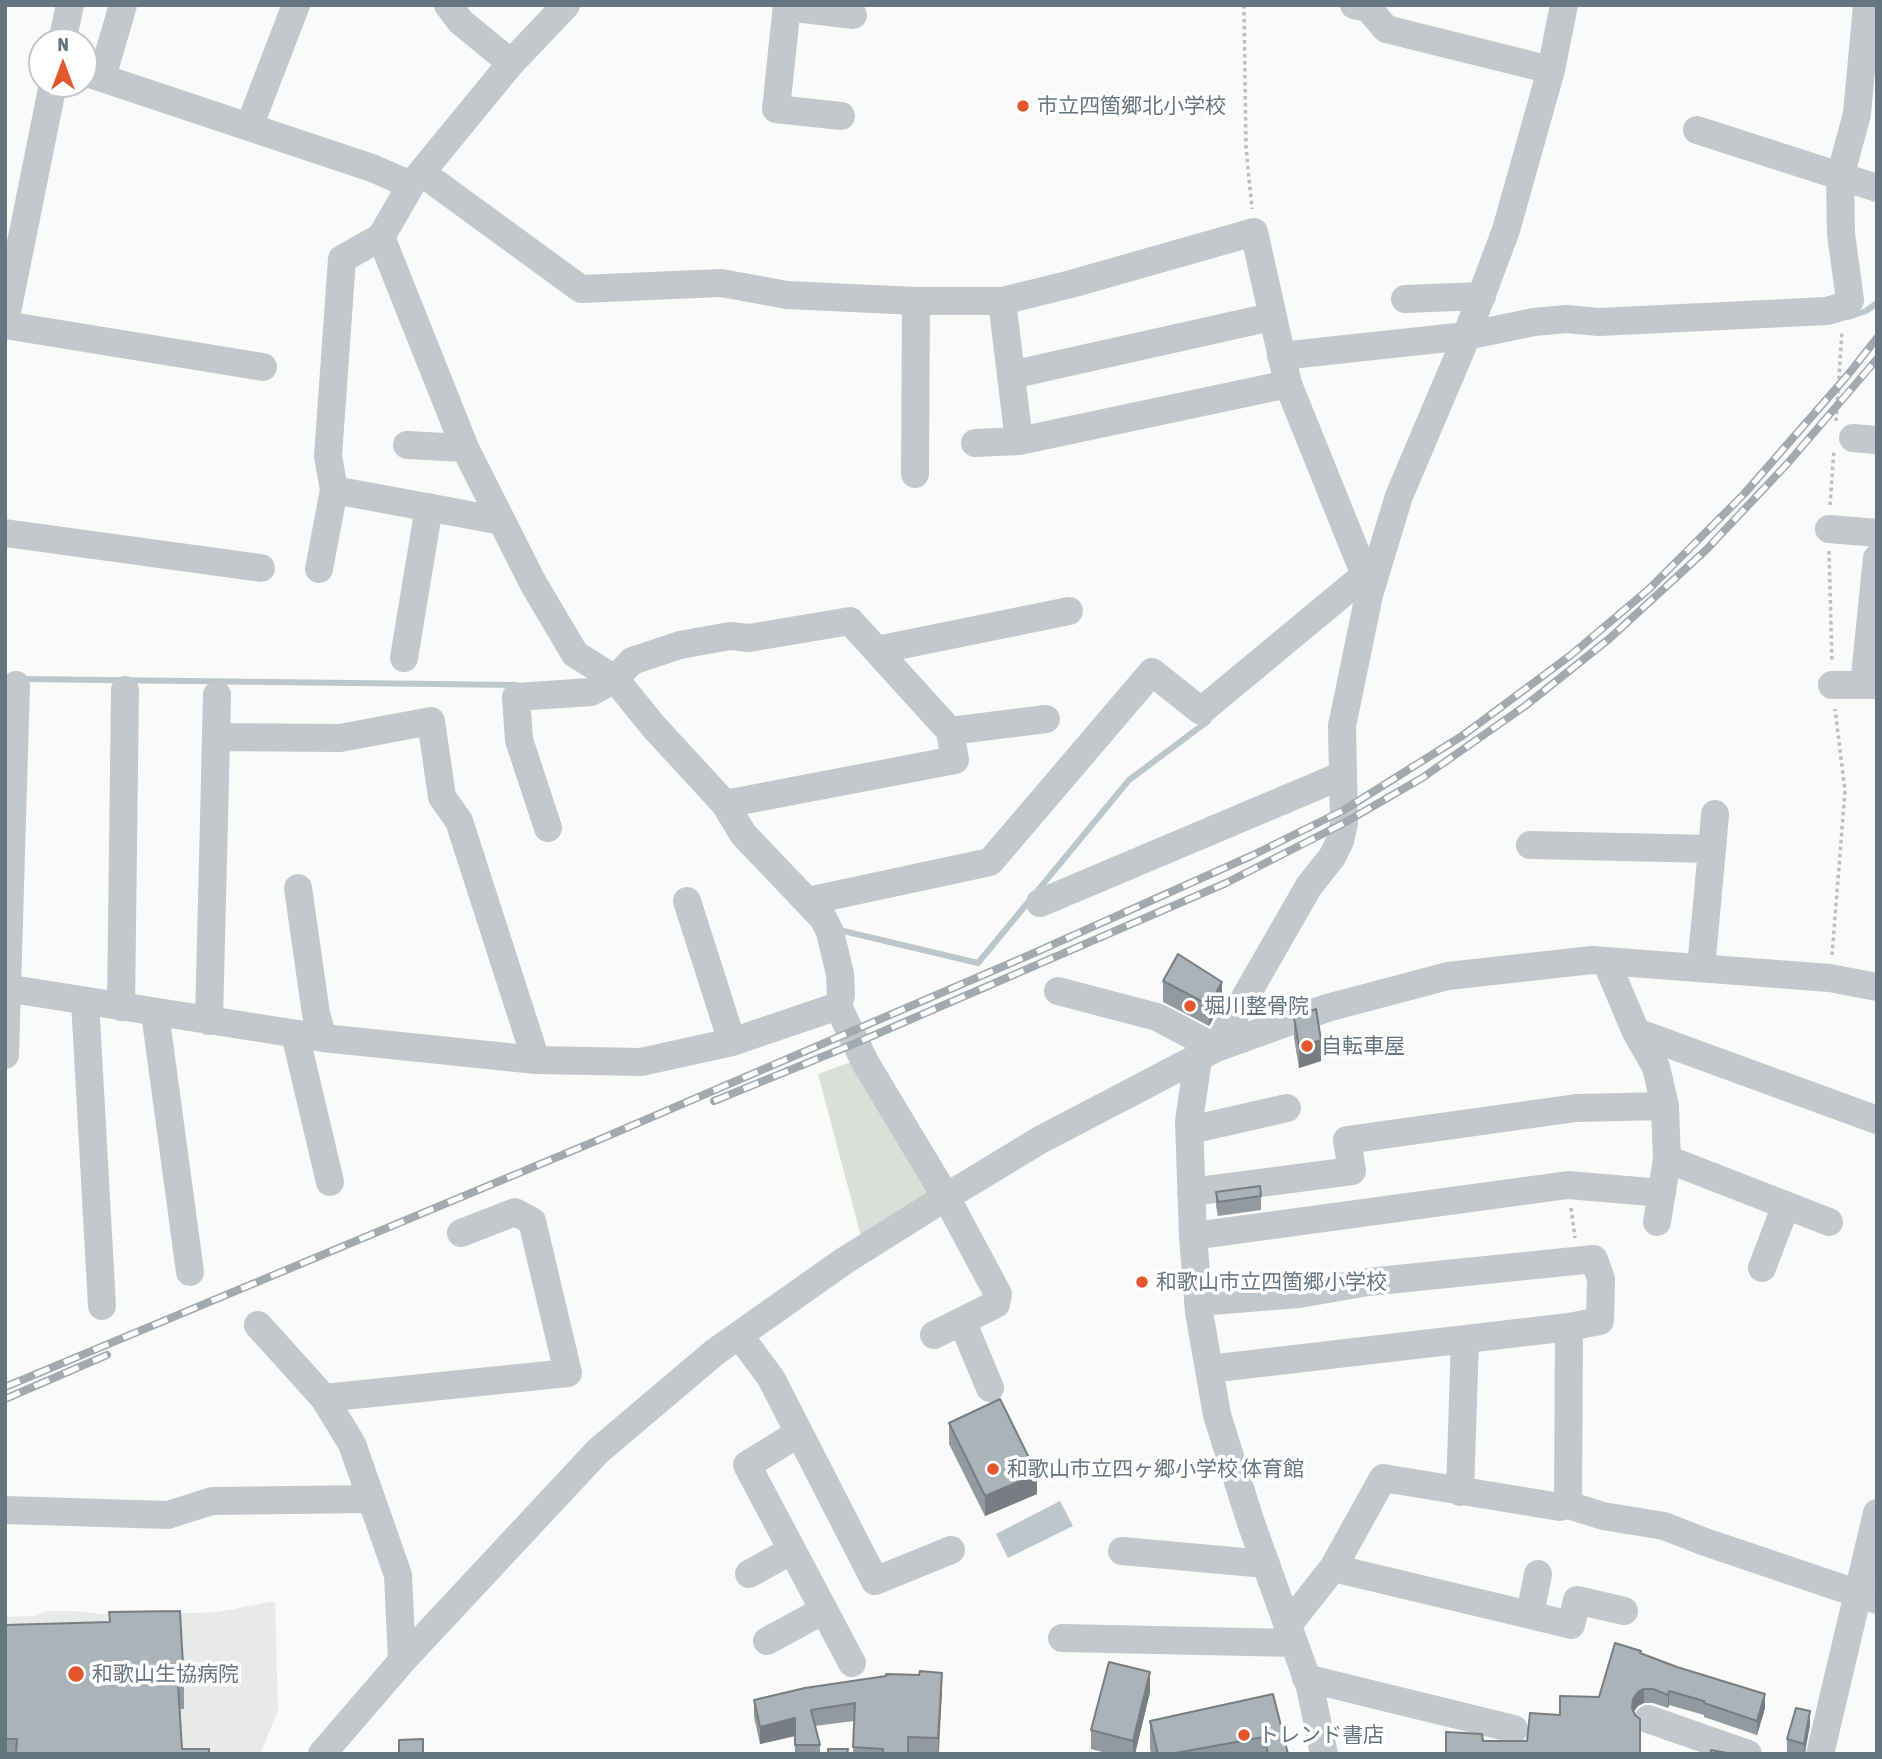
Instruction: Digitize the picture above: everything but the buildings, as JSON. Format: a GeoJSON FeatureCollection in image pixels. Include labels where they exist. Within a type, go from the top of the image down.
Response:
{"type":"FeatureCollection","features":[{"type":"Feature","properties":{"kind":"street"},"geometry":{"type":"LineString","coordinates":[[65,28],[70,5]]}},
{"type":"Feature","properties":{"kind":"street"},"geometry":{"type":"LineString","coordinates":[[98,62],[123,5]]}},
{"type":"Feature","properties":{"kind":"street"},"geometry":{"type":"LineString","coordinates":[[249,127],[296,5]]}},
{"type":"Feature","properties":{"kind":"street"},"geometry":{"type":"LineString","coordinates":[[449,5],[461,22],[512,63]]}},
{"type":"Feature","properties":{"kind":"street"},"geometry":{"type":"LineString","coordinates":[[319,569],[334,490],[328,456],[342,259],[381,237],[416,179],[512,63],[566,5]]}},
{"type":"Feature","properties":{"kind":"street"},"geometry":{"type":"LineString","coordinates":[[1354,5],[1368,8],[1386,29],[1551,70]]}},
{"type":"Feature","properties":{"kind":"street"},"geometry":{"type":"LineString","coordinates":[[1324,1754],[1306,1678],[1217,1415],[1198,1302],[1190,1130],[1207,1054],[1309,886],[1336,849],[1344,822],[1342,726],[1369,583],[1399,496],[1466,336],[1506,230],[1551,70],[1564,5]]}},
{"type":"Feature","properties":{"kind":"street"},"geometry":{"type":"LineString","coordinates":[[1281,356],[1466,336],[1534,322],[1566,319],[1626,321],[1827,311],[1844,306],[1850,300],[1841,234],[1840,177],[1869,74],[1867,5]]}},
{"type":"Feature","properties":{"kind":"street"},"geometry":{"type":"LineString","coordinates":[[841,116],[776,110],[787,6],[853,15]]}},
{"type":"Feature","properties":{"kind":"street"},"geometry":{"type":"LineString","coordinates":[[98,76],[372,167],[416,179],[581,289],[721,283],[787,295],[916,301],[1002,301],[1254,232],[1288,384],[1369,583]]}},
{"type":"Feature","properties":{"kind":"street"},"geometry":{"type":"LineString","coordinates":[[50,98],[7,309],[263,367]]}},
{"type":"Feature","properties":{"kind":"street"},"geometry":{"type":"LineString","coordinates":[[1697,130],[1877,188]]}},
{"type":"Feature","properties":{"kind":"street"},"geometry":{"type":"LineString","coordinates":[[381,237],[465,448],[533,583],[575,653],[654,727],[725,804],[743,834],[820,917],[840,974],[841,995],[838,1006],[866,1064],[946,1197],[998,1294],[996,1304],[934,1335]]}},
{"type":"Feature","properties":{"kind":"street"},"geometry":{"type":"LineString","coordinates":[[1405,299],[1482,296]]}},
{"type":"Feature","properties":{"kind":"street"},"geometry":{"type":"LineString","coordinates":[[915,474],[916,301]]}},
{"type":"Feature","properties":{"kind":"street"},"geometry":{"type":"LineString","coordinates":[[1002,301],[1019,440]]}},
{"type":"Feature","properties":{"kind":"street"},"geometry":{"type":"LineString","coordinates":[[1012,375],[1271,317]]}},
{"type":"Feature","properties":{"kind":"street"},"geometry":{"type":"LineString","coordinates":[[975,443],[1019,440],[1288,384]]}},
{"type":"Feature","properties":{"kind":"street"},"geometry":{"type":"LineString","coordinates":[[407,445],[465,448]]}},
{"type":"Feature","properties":{"kind":"street"},"geometry":{"type":"LineString","coordinates":[[334,490],[502,521]]}},
{"type":"Feature","properties":{"kind":"street"},"geometry":{"type":"LineString","coordinates":[[404,658],[429,507]]}},
{"type":"Feature","properties":{"kind":"street"},"geometry":{"type":"LineString","coordinates":[[1829,529],[1877,533]]}},
{"type":"Feature","properties":{"kind":"street"},"geometry":{"type":"LineString","coordinates":[[5,533],[261,568]]}},
{"type":"Feature","properties":{"kind":"street"},"geometry":{"type":"LineString","coordinates":[[1832,685],[1870,685],[1877,558]]}},
{"type":"Feature","properties":{"kind":"street"},"geometry":{"type":"LineString","coordinates":[[820,917],[990,862],[1152,672],[1200,711],[1369,583]]}},
{"type":"Feature","properties":{"kind":"street"},"geometry":{"type":"LineString","coordinates":[[877,650],[1069,611]]}},
{"type":"Feature","properties":{"kind":"street"},"geometry":{"type":"LineString","coordinates":[[548,828],[519,740],[516,698],[591,692],[606,684],[632,661],[680,645],[730,636],[749,638],[850,621],[950,732],[956,760],[725,804]]}},
{"type":"Feature","properties":{"kind":"street"},"geometry":{"type":"LineString","coordinates":[[5,1055],[16,685]]}},
{"type":"Feature","properties":{"kind":"street"},"geometry":{"type":"LineString","coordinates":[[121,1007],[125,690]]}},
{"type":"Feature","properties":{"kind":"street"},"geometry":{"type":"LineString","coordinates":[[209,1021],[217,695]]}},
{"type":"Feature","properties":{"kind":"street"},"geometry":{"type":"LineString","coordinates":[[950,732],[1046,719]]}},
{"type":"Feature","properties":{"kind":"street"},"geometry":{"type":"LineString","coordinates":[[216,737],[340,738],[431,721],[442,797],[459,821],[537,1060]]}},
{"type":"Feature","properties":{"kind":"street"},"geometry":{"type":"LineString","coordinates":[[1040,903],[1343,775]]}},
{"type":"Feature","properties":{"kind":"street"},"geometry":{"type":"LineString","coordinates":[[1701,968],[1715,814]]}},
{"type":"Feature","properties":{"kind":"street"},"geometry":{"type":"LineString","coordinates":[[1530,845],[1712,849]]}},
{"type":"Feature","properties":{"kind":"street"},"geometry":{"type":"LineString","coordinates":[[298,888],[316,1014],[309,1036],[330,1182]]}},
{"type":"Feature","properties":{"kind":"street"},"geometry":{"type":"LineString","coordinates":[[687,901],[732,1042]]}},
{"type":"Feature","properties":{"kind":"street"},"geometry":{"type":"LineString","coordinates":[[322,1754],[402,1661],[598,1451],[715,1352],[844,1261],[946,1197],[1041,1140],[1207,1054],[1327,1008],[1448,976],[1592,960],[1830,978],[1877,987]]}},
{"type":"Feature","properties":{"kind":"street"},"geometry":{"type":"LineString","coordinates":[[1606,961],[1636,1032],[1656,1067],[1665,1106],[1667,1159],[1657,1222]]}},
{"type":"Feature","properties":{"kind":"street"},"geometry":{"type":"LineString","coordinates":[[6,988],[309,1036],[537,1060],[641,1062],[732,1042],[838,1006]]}},
{"type":"Feature","properties":{"kind":"street"},"geometry":{"type":"LineString","coordinates":[[1058,991],[1157,1017],[1207,1054]]}},
{"type":"Feature","properties":{"kind":"street"},"geometry":{"type":"LineString","coordinates":[[85,1001],[102,1306]]}},
{"type":"Feature","properties":{"kind":"street"},"geometry":{"type":"LineString","coordinates":[[155,1013],[190,1272]]}},
{"type":"Feature","properties":{"kind":"street"},"geometry":{"type":"LineString","coordinates":[[1636,1032],[1877,1120]]}},
{"type":"Feature","properties":{"kind":"street"},"geometry":{"type":"LineString","coordinates":[[1192,1192],[1352,1171],[1347,1140],[1576,1108],[1665,1106]]}},
{"type":"Feature","properties":{"kind":"street"},"geometry":{"type":"LineString","coordinates":[[1190,1130],[1287,1108]]}},
{"type":"Feature","properties":{"kind":"street"},"geometry":{"type":"LineString","coordinates":[[1667,1159],[1829,1222]]}},
{"type":"Feature","properties":{"kind":"street"},"geometry":{"type":"LineString","coordinates":[[1193,1236],[1568,1185],[1662,1193]]}},
{"type":"Feature","properties":{"kind":"street"},"geometry":{"type":"LineString","coordinates":[[1762,1268],[1786,1205]]}},
{"type":"Feature","properties":{"kind":"street"},"geometry":{"type":"LineString","coordinates":[[324,1398],[568,1373],[532,1221],[515,1212],[461,1233]]}},
{"type":"Feature","properties":{"kind":"street"},"geometry":{"type":"LineString","coordinates":[[1198,1302],[1298,1294],[1368,1282],[1594,1259],[1601,1279],[1600,1321],[1569,1327],[1209,1369]]}},
{"type":"Feature","properties":{"kind":"street"},"geometry":{"type":"LineString","coordinates":[[962,1321],[990,1388]]}},
{"type":"Feature","properties":{"kind":"street"},"geometry":{"type":"LineString","coordinates":[[258,1325],[324,1398],[352,1444],[398,1575],[402,1661]]}},
{"type":"Feature","properties":{"kind":"street"},"geometry":{"type":"LineString","coordinates":[[1568,1505],[1569,1327]]}},
{"type":"Feature","properties":{"kind":"street"},"geometry":{"type":"LineString","coordinates":[[739,1335],[771,1378],[874,1581],[951,1550]]}},
{"type":"Feature","properties":{"kind":"street"},"geometry":{"type":"LineString","coordinates":[[1460,1492],[1465,1339]]}},
{"type":"Feature","properties":{"kind":"street"},"geometry":{"type":"LineString","coordinates":[[723,1466],[796,1427]]}},
{"type":"Feature","properties":{"kind":"street"},"geometry":{"type":"LineString","coordinates":[[796,1427],[747,1465],[852,1663]]}},
{"type":"Feature","properties":{"kind":"street"},"geometry":{"type":"LineString","coordinates":[[1291,1634],[1334,1568],[1383,1478],[1560,1507],[1568,1505],[1602,1516],[1664,1526],[1867,1598]]}},
{"type":"Feature","properties":{"kind":"street"},"geometry":{"type":"LineString","coordinates":[[5,1510],[168,1515],[212,1501],[370,1499]]}},
{"type":"Feature","properties":{"kind":"street"},"geometry":{"type":"LineString","coordinates":[[1820,1754],[1867,1598],[1877,1513]]}},
{"type":"Feature","properties":{"kind":"street"},"geometry":{"type":"LineString","coordinates":[[748,1574],[792,1550]]}},
{"type":"Feature","properties":{"kind":"street"},"geometry":{"type":"LineString","coordinates":[[1122,1551],[1266,1564]]}},
{"type":"Feature","properties":{"kind":"street"},"geometry":{"type":"LineString","coordinates":[[1334,1568],[1571,1625],[1577,1600],[1624,1611]]}},
{"type":"Feature","properties":{"kind":"street"},"geometry":{"type":"LineString","coordinates":[[1530,1615],[1538,1574]]}},
{"type":"Feature","properties":{"kind":"street"},"geometry":{"type":"LineString","coordinates":[[767,1641],[824,1610]]}},
{"type":"Feature","properties":{"kind":"street"},"geometry":{"type":"LineString","coordinates":[[1062,1638],[1291,1634]]}},
{"type":"Feature","properties":{"kind":"street"},"geometry":{"type":"LineString","coordinates":[[1306,1678],[1514,1729]]}},
{"type":"Feature","properties":{"kind":"street"},"geometry":{"type":"LineString","coordinates":[[1647,1719],[1748,1754]]}},
{"type":"Feature","properties":{"kind":"path"},"geometry":{"type":"LineString","coordinates":[[1244,5],[1246,148],[1254,232]]}},
{"type":"Feature","properties":{"kind":"path"},"geometry":{"type":"LineString","coordinates":[[1830,978],[1845,792],[1832,685],[1829,529],[1850,439],[1843,320]]}},
{"type":"Feature","properties":{"kind":"path"},"geometry":{"type":"LineString","coordinates":[[1568,1185],[1578,1261]]}},
{"type":"Feature","properties":{"kind":"shaded area"},"geometry":{"type":"Polygon","coordinates":[[[854,1061],[932,1194],[862,1240],[818,1074],[854,1061]]]}},
{"type":"Feature","properties":{"kind":"shaded area"},"geometry":{"type":"Polygon","coordinates":[[[1060,1501],[1073,1526],[1008,1558],[996,1534],[1060,1501]]]}},
{"type":"Feature","properties":{"kind":"shaded area","name":"和歌山生協病院"},"geometry":{"type":"Polygon","coordinates":[[[275,1601],[278,1711],[260,1754],[5,1754],[5,1617],[36,1616],[46,1611],[77,1611],[117,1616],[218,1612],[275,1601]]]}},
{"type":"Feature","properties":{"kind":"waterway"},"geometry":{"type":"LineString","coordinates":[[1848,317],[1866,311],[1877,303]]}},
{"type":"Feature","properties":{"kind":"waterway"},"geometry":{"type":"LineString","coordinates":[[23,679],[516,685]]}},
{"type":"Feature","properties":{"kind":"waterway"},"geometry":{"type":"LineString","coordinates":[[839,930],[978,963],[1129,780],[1208,721]]}},
{"type":"Feature","properties":{"kind":"railway"},"geometry":{"type":"LineString","coordinates":[[5,1387],[603,1138],[1025,957],[1251,856],[1344,810],[1462,736],[1571,655],[1649,589],[1744,494],[1877,338]]}},
{"type":"Feature","properties":{"kind":"railway"},"geometry":{"type":"LineString","coordinates":[[714,1101],[856,1043],[1226,883],[1344,823],[1422,778],[1525,706],[1609,639],[1707,549],[1787,464],[1877,359]]}},
{"type":"Feature","properties":{"kind":"railway"},"geometry":{"type":"LineString","coordinates":[[5,1399],[107,1355]]}},
{"type":"Feature","properties":{"kind":"place","name":"市立四箇郷北小学校"},"geometry":{"type":"Point","coordinates":[1023,106]}},
{"type":"Feature","properties":{"kind":"place","name":"堀川整骨院"},"geometry":{"type":"Point","coordinates":[1190,1006]}},
{"type":"Feature","properties":{"kind":"place","name":"自転車屋"},"geometry":{"type":"Point","coordinates":[1307,1046]}},
{"type":"Feature","properties":{"kind":"place","name":"和歌山市立四箇郷小学校"},"geometry":{"type":"Point","coordinates":[1142,1282]}},
{"type":"Feature","properties":{"kind":"place","name":"和歌山市立四ヶ郷小学校 体育館"},"geometry":{"type":"Point","coordinates":[993,1469]}},
{"type":"Feature","properties":{"kind":"place","name":"和歌山生協病院"},"geometry":{"type":"Point","coordinates":[76,1674]}},
{"type":"Feature","properties":{"kind":"place","name":"トレンド書店"},"geometry":{"type":"Point","coordinates":[1244,1735]}}]}
